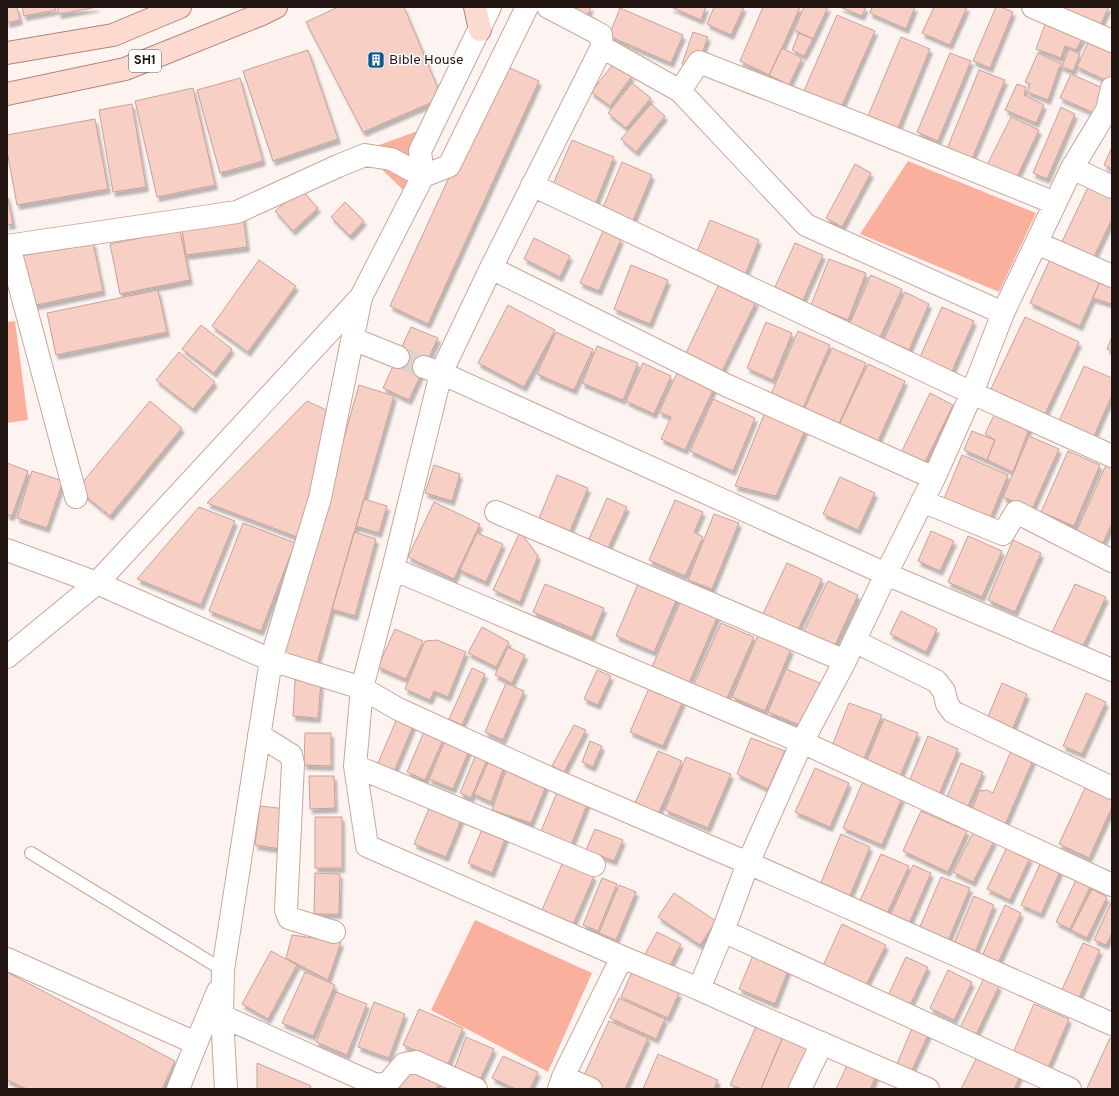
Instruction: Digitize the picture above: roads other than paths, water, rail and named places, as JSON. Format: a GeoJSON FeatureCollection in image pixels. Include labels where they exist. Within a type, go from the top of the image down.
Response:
{"type":"FeatureCollection","features":[{"type":"Feature","properties":{"kind":"main road","name":"SH1"},"geometry":{"type":"LineString","coordinates":[[7,53],[112,35],[180,7]]}},
{"type":"Feature","properties":{"kind":"main road","name":"SH1"},"geometry":{"type":"LineString","coordinates":[[7,94],[125,69],[276,7]]}},
{"type":"Feature","properties":{"kind":"main road"},"geometry":{"type":"LineString","coordinates":[[475,7],[480,30]]}},
{"type":"Feature","properties":{"kind":"street"},"geometry":{"type":"LineString","coordinates":[[7,657],[97,583],[361,297],[423,176],[420,151],[490,7]]}},
{"type":"Feature","properties":{"kind":"street"},"geometry":{"type":"LineString","coordinates":[[76,497],[8,246],[237,212],[365,155],[391,159],[423,176],[449,166],[527,7]]}},
{"type":"Feature","properties":{"kind":"street"},"geometry":{"type":"LineString","coordinates":[[548,7],[601,35],[602,47],[491,268],[433,370],[393,569],[362,688],[355,766],[367,846],[928,1089]]}},
{"type":"Feature","properties":{"kind":"street"},"geometry":{"type":"LineString","coordinates":[[1033,7],[1112,41]]}},
{"type":"Feature","properties":{"kind":"street"},"geometry":{"type":"LineString","coordinates":[[602,47],[680,90],[806,225],[1003,313]]}},
{"type":"Feature","properties":{"kind":"street"},"geometry":{"type":"LineString","coordinates":[[680,90],[699,62],[856,123],[1055,204]]}},
{"type":"Feature","properties":{"kind":"street"},"geometry":{"type":"LineString","coordinates":[[699,989],[723,931],[748,863],[802,742],[844,662],[934,478],[972,393],[1003,313],[1072,168],[1110,111],[1112,88]]}},
{"type":"Feature","properties":{"kind":"street"},"geometry":{"type":"LineString","coordinates":[[1072,168],[1112,187]]}},
{"type":"Feature","properties":{"kind":"street"},"geometry":{"type":"LineString","coordinates":[[532,185],[972,393],[1112,456]]}},
{"type":"Feature","properties":{"kind":"street"},"geometry":{"type":"LineString","coordinates":[[1037,243],[1112,276]]}},
{"type":"Feature","properties":{"kind":"street"},"geometry":{"type":"LineString","coordinates":[[491,268],[728,386],[934,478]]}},
{"type":"Feature","properties":{"kind":"street"},"geometry":{"type":"LineString","coordinates":[[226,1089],[222,1016],[223,974],[271,660],[320,498],[361,297]]}},
{"type":"Feature","properties":{"kind":"street"},"geometry":{"type":"LineString","coordinates":[[353,339],[398,357]]}},
{"type":"Feature","properties":{"kind":"street"},"geometry":{"type":"LineString","coordinates":[[433,370],[886,574],[1112,670]]}},
{"type":"Feature","properties":{"kind":"street"},"geometry":{"type":"LineString","coordinates":[[922,502],[1003,534],[1016,512],[1112,561]]}},
{"type":"Feature","properties":{"kind":"street"},"geometry":{"type":"LineString","coordinates":[[496,512],[844,662]]}},
{"type":"Feature","properties":{"kind":"street"},"geometry":{"type":"LineString","coordinates":[[7,550],[97,583],[271,660],[362,688],[398,709],[547,777],[748,863],[1112,1024]]}},
{"type":"Feature","properties":{"kind":"street"},"geometry":{"type":"LineString","coordinates":[[393,569],[802,742],[1112,885]]}},
{"type":"Feature","properties":{"kind":"street"},"geometry":{"type":"LineString","coordinates":[[854,641],[936,681],[944,691],[947,704],[953,712],[1112,788]]}},
{"type":"Feature","properties":{"kind":"street"},"geometry":{"type":"LineString","coordinates":[[259,735],[291,755],[293,764],[286,910],[289,918],[334,932]]}},
{"type":"Feature","properties":{"kind":"street"},"geometry":{"type":"LineString","coordinates":[[355,766],[594,865]]}},
{"type":"Feature","properties":{"kind":"street"},"geometry":{"type":"LineString","coordinates":[[723,931],[1070,1089]]}},
{"type":"Feature","properties":{"kind":"street"},"geometry":{"type":"LineString","coordinates":[[591,1089],[561,1083],[622,957]]}},
{"type":"Feature","properties":{"kind":"street"},"geometry":{"type":"LineString","coordinates":[[7,959],[191,1041],[198,1039]]}},
{"type":"Feature","properties":{"kind":"street"},"geometry":{"type":"LineString","coordinates":[[178,1089],[223,974]]}},
{"type":"Feature","properties":{"kind":"street"},"geometry":{"type":"LineString","coordinates":[[222,1016],[376,1085],[388,1082],[404,1064],[416,1062],[476,1089]]}},
{"type":"Feature","properties":{"kind":"street"},"geometry":{"type":"LineString","coordinates":[[800,1089],[822,1044]]}},
{"type":"Feature","properties":{"kind":"lane"},"geometry":{"type":"LineString","coordinates":[[31,853],[223,974]]}},
{"type":"Feature","properties":{"kind":"tunnel"},"geometry":{"type":"LineString","coordinates":[[398,357],[424,367]]}},
{"type":"Feature","properties":{"kind":"place","name":"Bible House"},"geometry":{"type":"Point","coordinates":[376,60]}}]}
